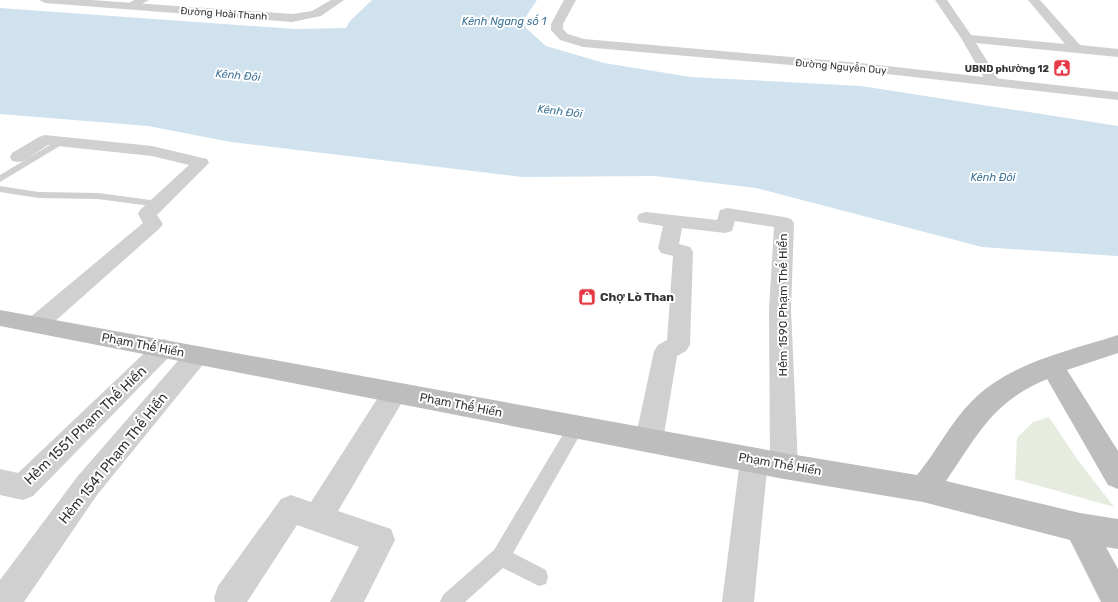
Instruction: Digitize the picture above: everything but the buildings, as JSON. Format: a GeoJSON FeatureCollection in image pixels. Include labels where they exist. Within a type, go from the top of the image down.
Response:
{"type":"FeatureCollection","features":[{"type":"Feature","properties":{"kind":"main road","name":"Phạm Thế Hiển"},"geometry":{"type":"LineString","coordinates":[[0,318],[784,466],[923,489],[1080,528],[1118,534]]}},
{"type":"Feature","properties":{"kind":"main road"},"geometry":{"type":"LineString","coordinates":[[923,489],[950,449],[990,399],[1016,383],[1052,366],[1118,344]]}},
{"type":"Feature","properties":{"kind":"main road"},"geometry":{"type":"LineString","coordinates":[[1052,366],[1118,476]]}},
{"type":"Feature","properties":{"kind":"main road"},"geometry":{"type":"LineString","coordinates":[[1080,528],[1118,602]]}},
{"type":"Feature","properties":{"kind":"street","name":"Đường Hoài Thanh"},"geometry":{"type":"LineString","coordinates":[[50,0],[292,18],[308,17],[323,11],[338,0]]}},
{"type":"Feature","properties":{"kind":"street"},"geometry":{"type":"LineString","coordinates":[[129,7],[143,0]]}},
{"type":"Feature","properties":{"kind":"street","name":"Đường Nguyễn Duy"},"geometry":{"type":"LineString","coordinates":[[570,0],[557,24],[557,30],[564,37],[583,43],[860,67],[1118,96]]}},
{"type":"Feature","properties":{"kind":"street"},"geometry":{"type":"LineString","coordinates":[[941,0],[967,38],[993,82]]}},
{"type":"Feature","properties":{"kind":"street"},"geometry":{"type":"LineString","coordinates":[[1034,0],[1076,49]]}},
{"type":"Feature","properties":{"kind":"street"},"geometry":{"type":"LineString","coordinates":[[967,38],[1118,53]]}},
{"type":"Feature","properties":{"kind":"street"},"geometry":{"type":"LineString","coordinates":[[18,158],[45,140],[152,151],[201,163],[147,214],[153,224],[36,325]]}},
{"type":"Feature","properties":{"kind":"street","name":"Hẻm 1590 Phạm Thế Hiển"},"geometry":{"type":"LineString","coordinates":[[646,218],[725,228],[727,214],[784,223],[780,309],[784,466]]}},
{"type":"Feature","properties":{"kind":"street"},"geometry":{"type":"LineString","coordinates":[[648,440],[666,351],[678,345],[683,252],[668,248],[674,222]]}},
{"type":"Feature","properties":{"kind":"street","name":"Hẻm 1551 Phạm Thế Hiển"},"geometry":{"type":"LineString","coordinates":[[0,482],[23,487],[164,348]]}},
{"type":"Feature","properties":{"kind":"street","name":"Hẻm 1541 Phạm Thế Hiển"},"geometry":{"type":"LineString","coordinates":[[4,602],[87,486],[197,355]]}},
{"type":"Feature","properties":{"kind":"street"},"geometry":{"type":"LineString","coordinates":[[317,518],[395,392]]}},
{"type":"Feature","properties":{"kind":"street"},"geometry":{"type":"LineString","coordinates":[[738,602],[754,460]]}},
{"type":"Feature","properties":{"kind":"street"},"geometry":{"type":"LineString","coordinates":[[230,598],[291,509],[380,540],[346,602]]}},
{"type":"Feature","properties":{"kind":"lane"},"geometry":{"type":"LineString","coordinates":[[0,179],[60,142]]}},
{"type":"Feature","properties":{"kind":"lane"},"geometry":{"type":"LineString","coordinates":[[0,190],[39,195],[98,196],[158,204]]}},
{"type":"Feature","properties":{"kind":"lane"},"geometry":{"type":"LineString","coordinates":[[450,602],[502,557],[577,426]]}},
{"type":"Feature","properties":{"kind":"lane"},"geometry":{"type":"LineString","coordinates":[[502,557],[539,577]]}},
{"type":"Feature","properties":{"kind":"shaded area"},"geometry":{"type":"Polygon","coordinates":[[[1049,417],[1077,459],[1114,507],[1015,479],[1017,438],[1033,422],[1049,417]]]}},
{"type":"Feature","properties":{"kind":"water","name":"Kênh Đôi"},"geometry":{"type":"Polygon","coordinates":[[[372,0],[537,0],[525,18],[526,28],[546,46],[604,63],[691,77],[861,86],[1118,126],[1118,256],[982,247],[756,188],[655,176],[523,177],[231,142],[148,126],[0,114],[0,8],[296,29],[346,28],[350,21],[372,0]]]}},
{"type":"Feature","properties":{"kind":"place","name":"UBND phường 12"},"geometry":{"type":"Point","coordinates":[1062,68]}},
{"type":"Feature","properties":{"kind":"place","name":"Chợ Lò Than"},"geometry":{"type":"Point","coordinates":[587,297]}},
{"type":"Feature","properties":{"kind":"water label","name":"Kênh Ngang số 1"},"geometry":{"type":"Point","coordinates":[504,21]}}]}
